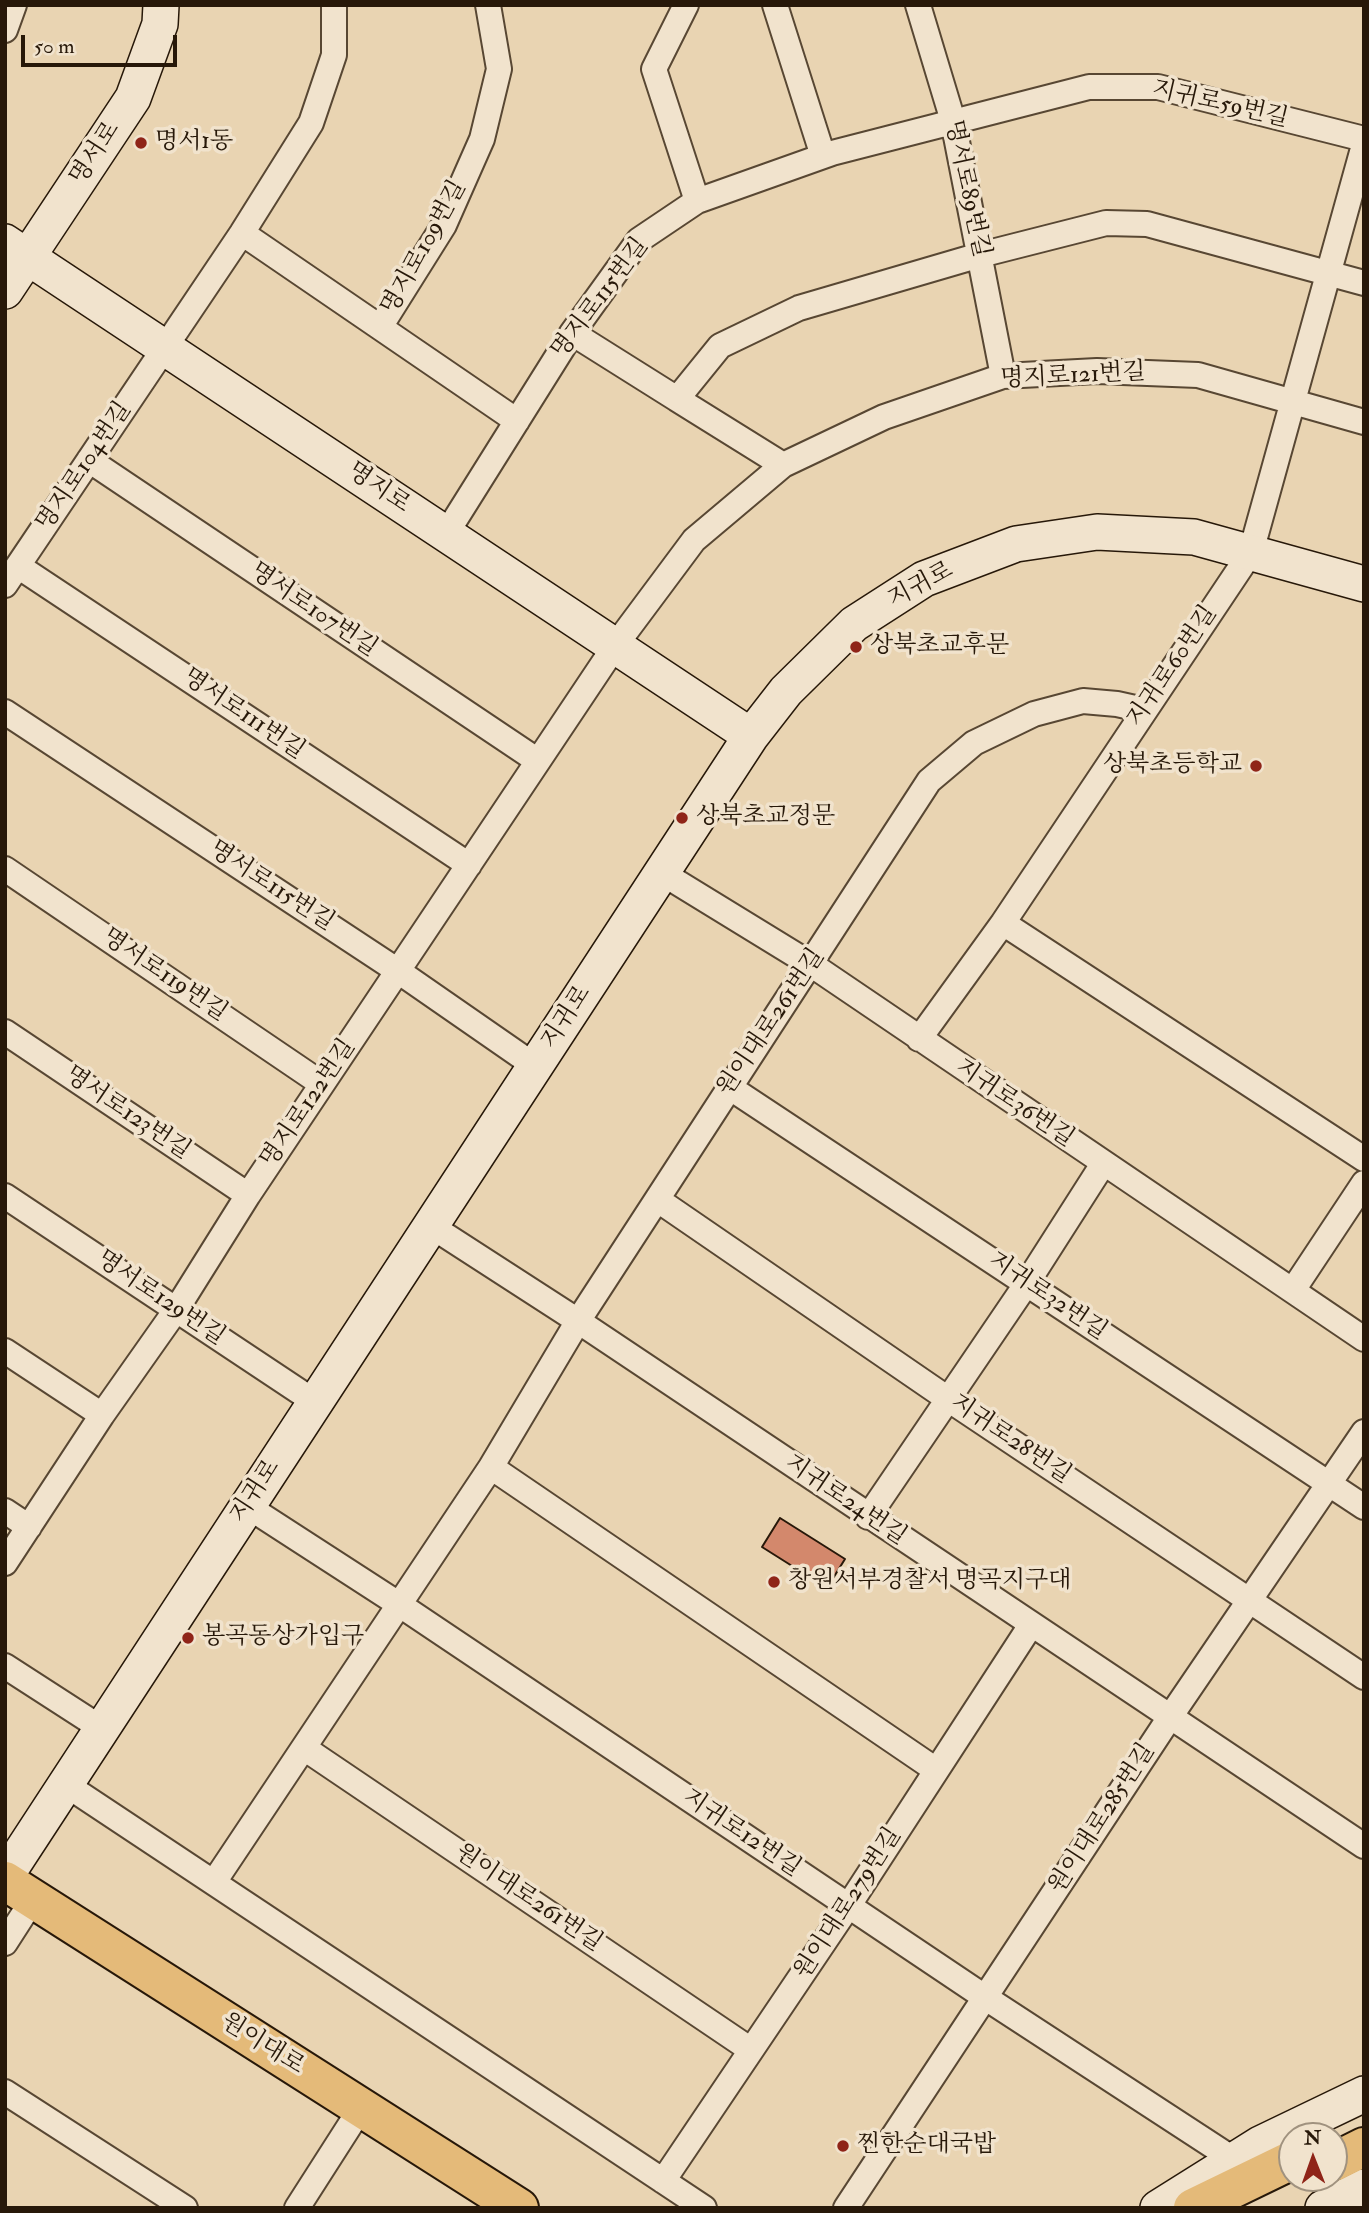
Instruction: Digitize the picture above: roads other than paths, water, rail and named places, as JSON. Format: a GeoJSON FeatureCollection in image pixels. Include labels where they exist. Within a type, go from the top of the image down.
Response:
{"type":"FeatureCollection","features":[{"type":"Feature","properties":{"kind":"main road","name":"원이대로"},"geometry":{"type":"LineString","coordinates":[[15,1885],[41,1906],[519,2208]]}},
{"type":"Feature","properties":{"kind":"main road"},"geometry":{"type":"LineString","coordinates":[[1348,2132],[1364,2124]]}},
{"type":"Feature","properties":{"kind":"main road"},"geometry":{"type":"LineString","coordinates":[[1348,2155],[1364,2147]]}},
{"type":"Feature","properties":{"kind":"main road"},"geometry":{"type":"LineString","coordinates":[[1193,2208],[1278,2167]]}},
{"type":"Feature","properties":{"kind":"main road"},"geometry":{"type":"LineString","coordinates":[[1241,2208],[1278,2190]]}},
{"type":"Feature","properties":{"kind":"street"},"geometry":{"type":"LineString","coordinates":[[5,30],[14,5]]}},
{"type":"Feature","properties":{"kind":"street","name":"명서로"},"geometry":{"type":"LineString","coordinates":[[5,291],[16,250],[133,97],[160,24],[161,5]]}},
{"type":"Feature","properties":{"kind":"street","name":"명지로104번길"},"geometry":{"type":"LineString","coordinates":[[12,576],[242,233],[311,123],[334,55],[334,5]]}},
{"type":"Feature","properties":{"kind":"street","name":"명지로109번길"},"geometry":{"type":"LineString","coordinates":[[380,327],[443,225],[482,139],[499,69],[488,5]]}},
{"type":"Feature","properties":{"kind":"street"},"geometry":{"type":"LineString","coordinates":[[686,5],[654,69],[697,201]]}},
{"type":"Feature","properties":{"kind":"street"},"geometry":{"type":"LineString","coordinates":[[775,5],[823,156]]}},
{"type":"Feature","properties":{"kind":"street","name":"명서로89번길"},"geometry":{"type":"LineString","coordinates":[[918,5],[953,121],[1003,376]]}},
{"type":"Feature","properties":{"kind":"street","name":"지귀로59번길"},"geometry":{"type":"LineString","coordinates":[[953,121],[1089,87],[1158,87],[1364,139]]}},
{"type":"Feature","properties":{"kind":"street","name":"명지로115번길"},"geometry":{"type":"LineString","coordinates":[[446,534],[572,333],[639,240],[697,201],[823,156],[953,121]]}},
{"type":"Feature","properties":{"kind":"street"},"geometry":{"type":"LineString","coordinates":[[1251,552],[1364,145]]}},
{"type":"Feature","properties":{"kind":"street"},"geometry":{"type":"LineString","coordinates":[[677,399],[720,346],[799,308],[980,255],[1106,223],[1147,225],[1364,283]]}},
{"type":"Feature","properties":{"kind":"street"},"geometry":{"type":"LineString","coordinates":[[242,233],[517,421]]}},
{"type":"Feature","properties":{"kind":"street","name":"명지로"},"geometry":{"type":"LineString","coordinates":[[16,250],[751,736]]}},
{"type":"Feature","properties":{"kind":"street"},"geometry":{"type":"LineString","coordinates":[[572,333],[783,465]]}},
{"type":"Feature","properties":{"kind":"street","name":"명지로121번길"},"geometry":{"type":"LineString","coordinates":[[615,646],[694,540],[783,465],[884,417],[1003,376],[1097,371],[1198,375],[1292,402]]}},
{"type":"Feature","properties":{"kind":"street"},"geometry":{"type":"LineString","coordinates":[[1292,402],[1364,422]]}},
{"type":"Feature","properties":{"kind":"street","name":"명서로107번길"},"geometry":{"type":"LineString","coordinates":[[89,460],[538,761]]}},
{"type":"Feature","properties":{"kind":"street","name":"지귀로"},"geometry":{"type":"LineString","coordinates":[[15,1885],[65,1784],[751,736],[786,691],[854,624],[925,579],[1016,544],[1097,532],[1194,537],[1364,583]]}},
{"type":"Feature","properties":{"kind":"street","name":"지귀로60번길"},"geometry":{"type":"LineString","coordinates":[[919,1040],[1003,923],[1251,552]]}},
{"type":"Feature","properties":{"kind":"street","name":"명서로111번길"},"geometry":{"type":"LineString","coordinates":[[12,576],[468,865]]}},
{"type":"Feature","properties":{"kind":"street","name":"명지로122번길"},"geometry":{"type":"LineString","coordinates":[[5,1563],[102,1415],[176,1310],[248,1195],[615,646]]}},
{"type":"Feature","properties":{"kind":"street","name":"원이대로261번길"},"geometry":{"type":"LineString","coordinates":[[214,1882],[491,1467],[578,1321],[929,782],[974,743],[1034,714],[1083,701],[1118,704],[1144,710]]}},
{"type":"Feature","properties":{"kind":"street","name":"명서로115번길"},"geometry":{"type":"LineString","coordinates":[[5,712],[398,971],[535,1066]]}},
{"type":"Feature","properties":{"kind":"street","name":"명서로119번길"},"geometry":{"type":"LineString","coordinates":[[5,869],[322,1084]]}},
{"type":"Feature","properties":{"kind":"street","name":"지귀로36번길"},"geometry":{"type":"LineString","coordinates":[[662,873],[812,965],[1364,1339]]}},
{"type":"Feature","properties":{"kind":"street"},"geometry":{"type":"LineString","coordinates":[[1003,923],[1364,1160]]}},
{"type":"Feature","properties":{"kind":"street","name":"명서로123번길"},"geometry":{"type":"LineString","coordinates":[[5,1032],[248,1195]]}},
{"type":"Feature","properties":{"kind":"street","name":"지귀로32번길"},"geometry":{"type":"LineString","coordinates":[[729,1087],[1364,1507]]}},
{"type":"Feature","properties":{"kind":"street"},"geometry":{"type":"LineString","coordinates":[[868,1517],[1027,1283],[1103,1164]]}},
{"type":"Feature","properties":{"kind":"street"},"geometry":{"type":"LineString","coordinates":[[1293,1290],[1364,1183]]}},
{"type":"Feature","properties":{"kind":"street","name":"명서로129번길"},"geometry":{"type":"LineString","coordinates":[[5,1196],[315,1402]]}},
{"type":"Feature","properties":{"kind":"street","name":"지귀로28번길"},"geometry":{"type":"LineString","coordinates":[[658,1200],[948,1399],[1364,1677]]}},
{"type":"Feature","properties":{"kind":"street","name":"지귀로24번길"},"geometry":{"type":"LineString","coordinates":[[431,1226],[578,1321],[1364,1846]]}},
{"type":"Feature","properties":{"kind":"street"},"geometry":{"type":"LineString","coordinates":[[5,1351],[102,1415]]}},
{"type":"Feature","properties":{"kind":"street","name":"원이대로285번길"},"geometry":{"type":"LineString","coordinates":[[846,2208],[1170,1717],[1364,1432]]}},
{"type":"Feature","properties":{"kind":"street"},"geometry":{"type":"LineString","coordinates":[[491,1467],[936,1770]]}},
{"type":"Feature","properties":{"kind":"street","name":"지귀로12번길"},"geometry":{"type":"LineString","coordinates":[[247,1506],[400,1605],[986,1998],[1236,2161]]}},
{"type":"Feature","properties":{"kind":"street"},"geometry":{"type":"LineString","coordinates":[[5,1511],[29,1527]]}},
{"type":"Feature","properties":{"kind":"street","name":"원이대로279번길"},"geometry":{"type":"LineString","coordinates":[[663,2181],[849,1905],[1031,1625]]}},
{"type":"Feature","properties":{"kind":"street"},"geometry":{"type":"LineString","coordinates":[[5,1666],[101,1728]]}},
{"type":"Feature","properties":{"kind":"street","name":"원이대로261번길"},"geometry":{"type":"LineString","coordinates":[[304,1748],[751,2050]]}},
{"type":"Feature","properties":{"kind":"street"},"geometry":{"type":"LineString","coordinates":[[65,1784],[704,2208]]}},
{"type":"Feature","properties":{"kind":"street"},"geometry":{"type":"LineString","coordinates":[[5,1943],[15,1885]]}},
{"type":"Feature","properties":{"kind":"street"},"geometry":{"type":"LineString","coordinates":[[5,2092],[185,2208]]}},
{"type":"Feature","properties":{"kind":"street"},"geometry":{"type":"LineString","coordinates":[[1158,2208],[1260,2144],[1364,2094]]}},
{"type":"Feature","properties":{"kind":"street"},"geometry":{"type":"LineString","coordinates":[[297,2208],[361,2108]]}},
{"type":"Feature","properties":{"kind":"street"},"geometry":{"type":"LineString","coordinates":[[1323,2208],[1364,2187]]}},
{"type":"Feature","properties":{"kind":"place","name":"명서1동"},"geometry":{"type":"Point","coordinates":[141,143]}},
{"type":"Feature","properties":{"kind":"place","name":"상북초교후문"},"geometry":{"type":"Point","coordinates":[856,647]}},
{"type":"Feature","properties":{"kind":"place","name":"상북초등학교"},"geometry":{"type":"Point","coordinates":[1256,766]}},
{"type":"Feature","properties":{"kind":"place","name":"상북초교정문"},"geometry":{"type":"Point","coordinates":[682,818]}},
{"type":"Feature","properties":{"kind":"place","name":"창원서부경찰서 명곡지구대"},"geometry":{"type":"Point","coordinates":[774,1582]}},
{"type":"Feature","properties":{"kind":"place","name":"봉곡동상가입구"},"geometry":{"type":"Point","coordinates":[188,1638]}},
{"type":"Feature","properties":{"kind":"place","name":"찐한순대국밥"},"geometry":{"type":"Point","coordinates":[843,2146]}}]}
